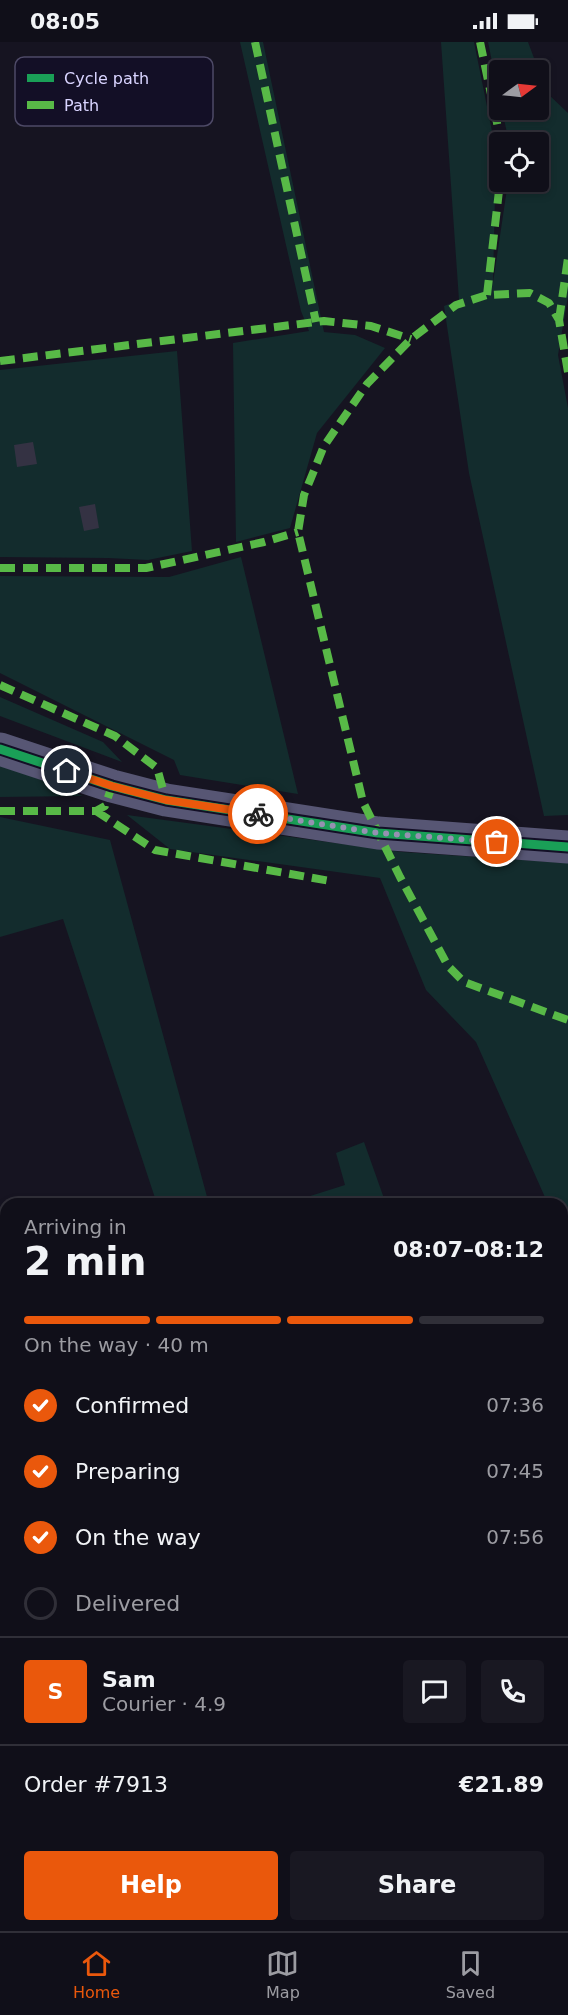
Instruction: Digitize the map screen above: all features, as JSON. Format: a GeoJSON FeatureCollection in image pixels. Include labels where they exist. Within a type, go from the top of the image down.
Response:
{"type":"FeatureCollection","features":[{"type":"Feature","properties":{"kind":"street"},"geometry":{"type":"LineString","coordinates":[[0,749],[112,786],[166,800],[378,833],[568,847]]}},
{"type":"Feature","properties":{"kind":"green space"},"geometry":{"type":"Polygon","coordinates":[[[240,42],[263,42],[324,332],[355,335],[385,348],[317,433],[290,528],[236,542],[233,343],[309,331],[301,311],[240,42]]]}},
{"type":"Feature","properties":{"kind":"green space"},"geometry":{"type":"Polygon","coordinates":[[[441,42],[474,42],[492,132],[489,132],[489,192],[495,192],[493,283],[507,192],[549,192],[549,132],[507,132],[504,120],[549,120],[549,95],[568,113],[568,296],[558,355],[568,408],[568,815],[544,816],[469,473],[444,306],[459,300],[441,42]]]}},
{"type":"Feature","properties":{"kind":"green space"},"geometry":{"type":"Polygon","coordinates":[[[488,42],[528,42],[535,60],[492,60],[488,42]]]}},
{"type":"Feature","properties":{"kind":"green space"},"geometry":{"type":"Polygon","coordinates":[[[177,351],[192,551],[148,560],[0,557],[0,370],[177,351]]]}},
{"type":"Feature","properties":{"kind":"green space"},"geometry":{"type":"Polygon","coordinates":[[[241,557],[298,794],[180,775],[174,760],[0,673],[0,576],[169,577],[241,557]]]}},
{"type":"Feature","properties":{"kind":"green space"},"geometry":{"type":"Polygon","coordinates":[[[0,697],[103,742],[122,762],[0,716],[0,697]]]}},
{"type":"Feature","properties":{"kind":"green space"},"geometry":{"type":"Polygon","coordinates":[[[0,764],[83,796],[0,797],[0,764]]]}},
{"type":"Feature","properties":{"kind":"green space"},"geometry":{"type":"Polygon","coordinates":[[[127,815],[402,852],[568,863],[568,1198],[545,1198],[476,1042],[426,990],[380,878],[170,849],[127,815]]]}},
{"type":"Feature","properties":{"kind":"green space"},"geometry":{"type":"Polygon","coordinates":[[[0,817],[110,840],[207,1198],[155,1198],[63,919],[0,937],[0,817]]]}},
{"type":"Feature","properties":{"kind":"green space"},"geometry":{"type":"Polygon","coordinates":[[[364,1142],[384,1198],[304,1198],[345,1185],[336,1153],[364,1142]]]}},
{"type":"Feature","properties":{"kind":"building"},"geometry":{"type":"Polygon","coordinates":[[[33,442],[37,464],[17,467],[14,445],[33,442]]]}},
{"type":"Feature","properties":{"kind":"building"},"geometry":{"type":"Polygon","coordinates":[[[95,504],[99,528],[84,531],[79,507],[95,504]]]}},
{"type":"Feature","properties":{"kind":"marked path"},"geometry":{"type":"LineString","coordinates":[[255,42],[316,322]]}},
{"type":"Feature","properties":{"kind":"marked path"},"geometry":{"type":"LineString","coordinates":[[480,42],[499,132]]}},
{"type":"Feature","properties":{"kind":"marked path"},"geometry":{"type":"LineString","coordinates":[[487,295],[499,192]]}},
{"type":"Feature","properties":{"kind":"marked path"},"geometry":{"type":"LineString","coordinates":[[559,320],[568,258]]}},
{"type":"Feature","properties":{"kind":"marked path"},"geometry":{"type":"LineString","coordinates":[[568,372],[559,320],[549,303],[530,293],[487,295],[456,305],[411,339],[367,384],[324,446],[304,495],[298,532],[363,802],[448,966],[464,982],[568,1020]]}},
{"type":"Feature","properties":{"kind":"marked path"},"geometry":{"type":"LineString","coordinates":[[0,361],[324,321],[371,326],[411,339]]}},
{"type":"Feature","properties":{"kind":"marked path"},"geometry":{"type":"LineString","coordinates":[[0,568],[146,568],[264,542],[298,532]]}},
{"type":"Feature","properties":{"kind":"marked path"},"geometry":{"type":"LineString","coordinates":[[0,685],[115,736],[157,768],[166,800]]}},
{"type":"Feature","properties":{"kind":"marked path"},"geometry":{"type":"LineString","coordinates":[[0,811],[96,811],[105,806],[112,786]]}},
{"type":"Feature","properties":{"kind":"marked path"},"geometry":{"type":"LineString","coordinates":[[96,811],[155,850],[330,881]]}},
{"type":"Feature","properties":{"kind":"cycle path"},"geometry":{"type":"LineString","coordinates":[[0,749],[112,786],[166,800],[378,833],[568,847]]}},
{"type":"Feature","properties":{"kind":"way so far"},"geometry":{"type":"LineString","coordinates":[[258,814],[378,833],[497,842]]}},
{"type":"Feature","properties":{"kind":"route"},"geometry":{"type":"LineString","coordinates":[[67,771],[166,800],[258,814]]}}]}
